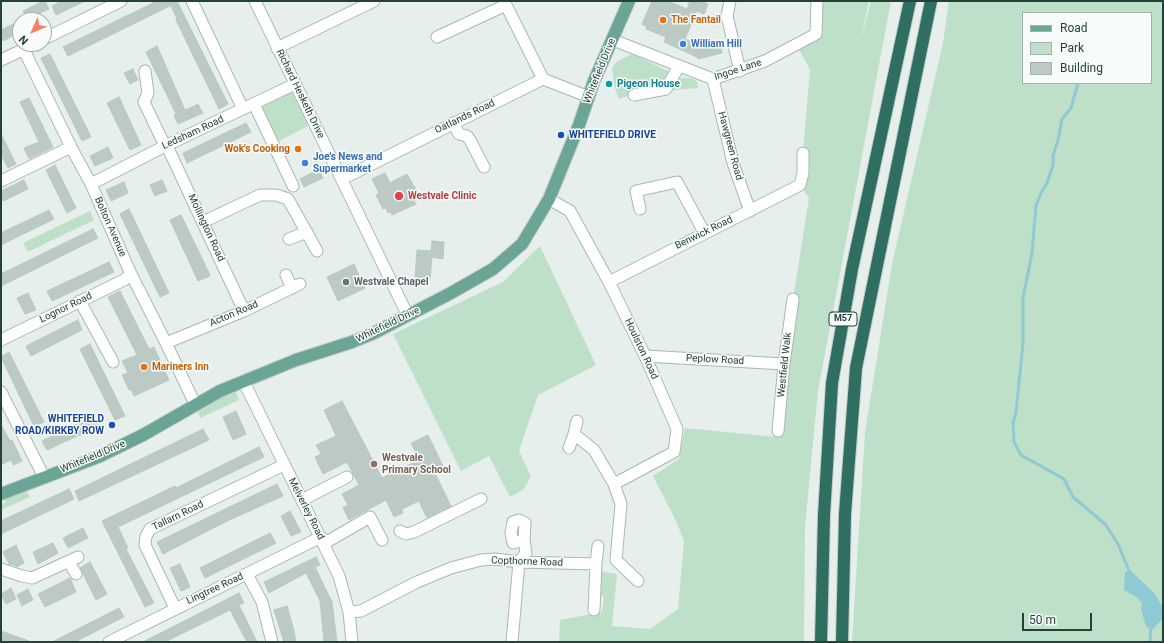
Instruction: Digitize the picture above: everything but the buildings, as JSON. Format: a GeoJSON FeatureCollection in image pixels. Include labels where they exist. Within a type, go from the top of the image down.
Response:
{"type":"FeatureCollection","features":[{"type":"Feature","properties":{"kind":"highway","name":"M57"},"geometry":{"type":"LineString","coordinates":[[821,642],[824,515],[832,383],[852,269],[910,1]]}},
{"type":"Feature","properties":{"kind":"highway","name":"M57"},"geometry":{"type":"LineString","coordinates":[[842,642],[845,514],[856,368],[931,1]]}},
{"type":"Feature","properties":{"kind":"main road","name":"Whitefield Drive"},"geometry":{"type":"LineString","coordinates":[[1,494],[104,454],[143,435],[195,404],[244,382],[296,360],[352,342],[408,316],[472,282],[493,269],[513,253],[530,233],[549,199],[589,98],[594,81],[629,1]]}},
{"type":"Feature","properties":{"kind":"street"},"geometry":{"type":"LineString","coordinates":[[52,36],[121,1]]}},
{"type":"Feature","properties":{"kind":"street"},"geometry":{"type":"LineString","coordinates":[[192,1],[243,109]]}},
{"type":"Feature","properties":{"kind":"street","name":"Richard Hesketh Drive"},"geometry":{"type":"LineString","coordinates":[[255,1],[408,316]]}},
{"type":"Feature","properties":{"kind":"street"},"geometry":{"type":"LineString","coordinates":[[277,48],[374,1]]}},
{"type":"Feature","properties":{"kind":"street"},"geometry":{"type":"LineString","coordinates":[[730,1],[727,16],[740,71]]}},
{"type":"Feature","properties":{"kind":"street","name":"Ingoe Lane"},"geometry":{"type":"LineString","coordinates":[[613,40],[713,80],[779,55],[816,34],[817,1]]}},
{"type":"Feature","properties":{"kind":"street"},"geometry":{"type":"LineString","coordinates":[[437,38],[505,3],[543,78],[589,98]]}},
{"type":"Feature","properties":{"kind":"street"},"geometry":{"type":"LineString","coordinates":[[1,60],[19,52]]}},
{"type":"Feature","properties":{"kind":"street","name":"Bolton Avenue"},"geometry":{"type":"LineString","coordinates":[[25,52],[71,147],[91,184],[131,274],[195,404]]}},
{"type":"Feature","properties":{"kind":"street"},"geometry":{"type":"LineString","coordinates":[[634,96],[666,89],[679,66]]}},
{"type":"Feature","properties":{"kind":"street","name":"Mollington Road"},"geometry":{"type":"LineString","coordinates":[[145,71],[148,93],[144,102],[203,222],[244,311]]}},
{"type":"Feature","properties":{"kind":"street","name":"Oatlands Road"},"geometry":{"type":"LineString","coordinates":[[342,178],[543,78]]}},
{"type":"Feature","properties":{"kind":"street","name":"Hawgreen Road"},"geometry":{"type":"LineString","coordinates":[[713,80],[733,163],[750,211]]}},
{"type":"Feature","properties":{"kind":"street","name":"Ledsham Road"},"geometry":{"type":"LineString","coordinates":[[91,184],[295,84]]}},
{"type":"Feature","properties":{"kind":"street"},"geometry":{"type":"LineString","coordinates":[[254,104],[293,186]]}},
{"type":"Feature","properties":{"kind":"street"},"geometry":{"type":"LineString","coordinates":[[453,123],[458,134],[467,136],[470,140],[484,167]]}},
{"type":"Feature","properties":{"kind":"street"},"geometry":{"type":"LineString","coordinates":[[1,181],[71,147]]}},
{"type":"Feature","properties":{"kind":"street","name":"Benwick Road"},"geometry":{"type":"LineString","coordinates":[[609,282],[704,232],[750,211],[800,185],[803,173],[803,153]]}},
{"type":"Feature","properties":{"kind":"street"},"geometry":{"type":"LineString","coordinates":[[640,209],[636,191],[677,182],[704,232]]}},
{"type":"Feature","properties":{"kind":"street"},"geometry":{"type":"LineString","coordinates":[[203,222],[260,194],[276,195],[288,199],[317,251]]}},
{"type":"Feature","properties":{"kind":"street","name":"Houlston Road"},"geometry":{"type":"LineString","coordinates":[[549,199],[570,211],[609,282],[645,356],[677,429],[674,452],[614,484]]}},
{"type":"Feature","properties":{"kind":"street"},"geometry":{"type":"LineString","coordinates":[[289,239],[307,232]]}},
{"type":"Feature","properties":{"kind":"street","name":"Lognor Road"},"geometry":{"type":"LineString","coordinates":[[1,340],[124,280],[131,274]]}},
{"type":"Feature","properties":{"kind":"street","name":"Acton Road"},"geometry":{"type":"LineString","coordinates":[[166,343],[244,311],[296,286],[286,275]]}},
{"type":"Feature","properties":{"kind":"street","name":"Westfield Walk"},"geometry":{"type":"LineString","coordinates":[[778,431],[784,364],[793,299]]}},
{"type":"Feature","properties":{"kind":"street"},"geometry":{"type":"LineString","coordinates":[[80,301],[113,362]]}},
{"type":"Feature","properties":{"kind":"street","name":"Peplow Road"},"geometry":{"type":"LineString","coordinates":[[645,356],[784,364]]}},
{"type":"Feature","properties":{"kind":"street","name":"Melverley Road"},"geometry":{"type":"LineString","coordinates":[[244,382],[339,576],[349,612],[352,642]]}},
{"type":"Feature","properties":{"kind":"street"},"geometry":{"type":"LineString","coordinates":[[1,392],[44,477]]}},
{"type":"Feature","properties":{"kind":"street"},"geometry":{"type":"LineString","coordinates":[[569,448],[577,421]]}},
{"type":"Feature","properties":{"kind":"street"},"geometry":{"type":"LineString","coordinates":[[574,434],[594,450],[614,484],[621,504],[616,560],[638,581]]}},
{"type":"Feature","properties":{"kind":"street","name":"Tallarn Road"},"geometry":{"type":"LineString","coordinates":[[175,608],[145,545],[146,536],[150,529],[284,465]]}},
{"type":"Feature","properties":{"kind":"street"},"geometry":{"type":"LineString","coordinates":[[302,500],[347,477]]}},
{"type":"Feature","properties":{"kind":"street"},"geometry":{"type":"LineString","coordinates":[[400,531],[406,534],[414,532],[480,499]]}},
{"type":"Feature","properties":{"kind":"street","name":"Lingtree Road"},"geometry":{"type":"LineString","coordinates":[[109,642],[175,608],[322,541],[370,517],[382,540]]}},
{"type":"Feature","properties":{"kind":"street"},"geometry":{"type":"LineString","coordinates":[[512,642],[518,562],[526,553],[524,540]]}},
{"type":"Feature","properties":{"kind":"street"},"geometry":{"type":"LineString","coordinates":[[594,610],[598,546]]}},
{"type":"Feature","properties":{"kind":"street"},"geometry":{"type":"LineString","coordinates":[[1,569],[32,578],[74,559],[76,574]]}},
{"type":"Feature","properties":{"kind":"street","name":"Copthorne Road"},"geometry":{"type":"LineString","coordinates":[[349,612],[361,611],[417,582],[451,568],[481,560],[495,559],[518,562],[596,564]]}},
{"type":"Feature","properties":{"kind":"street"},"geometry":{"type":"LineString","coordinates":[[247,574],[262,602],[272,642]]}},
{"type":"Feature","properties":{"kind":"green space"},"geometry":{"type":"Polygon","coordinates":[[[818,1],[869,1],[861,39],[871,1],[891,1],[818,391],[805,527],[804,642],[559,642],[560,620],[602,612],[604,596],[595,594],[599,571],[617,574],[612,626],[650,629],[678,609],[684,541],[676,521],[653,476],[679,459],[685,428],[777,437],[793,299],[809,198],[800,185],[810,70],[797,45],[816,34],[818,1]]]}},
{"type":"Feature","properties":{"kind":"green space"},"geometry":{"type":"Polygon","coordinates":[[[949,1],[1163,1],[1163,642],[852,642],[865,432],[892,264],[943,43],[949,1]]]}},
{"type":"Feature","properties":{"kind":"green space"},"geometry":{"type":"Polygon","coordinates":[[[632,54],[668,71],[670,76],[663,84],[648,87],[638,84],[635,85],[634,89],[629,92],[630,95],[619,99],[615,89],[612,69],[616,62],[632,54]]]}},
{"type":"Feature","properties":{"kind":"green space"},"geometry":{"type":"Polygon","coordinates":[[[679,78],[691,78],[697,81],[698,88],[673,90],[672,88],[679,78]]]}},
{"type":"Feature","properties":{"kind":"green space"},"geometry":{"type":"Polygon","coordinates":[[[295,84],[314,123],[273,144],[254,104],[295,84]]]}},
{"type":"Feature","properties":{"kind":"green space"},"geometry":{"type":"Polygon","coordinates":[[[90,211],[94,220],[28,252],[23,243],[90,211]]]}},
{"type":"Feature","properties":{"kind":"green space"},"geometry":{"type":"Polygon","coordinates":[[[540,246],[596,365],[538,395],[519,451],[531,476],[524,489],[510,497],[489,456],[461,471],[393,334],[503,282],[540,246]]]}},
{"type":"Feature","properties":{"kind":"green space"},"geometry":{"type":"Polygon","coordinates":[[[236,392],[239,400],[200,418],[198,412],[219,398],[236,392]]]}},
{"type":"Feature","properties":{"kind":"green space"},"geometry":{"type":"Polygon","coordinates":[[[27,491],[30,497],[1,510],[1,505],[6,502],[4,499],[27,491]]]}},
{"type":"Feature","properties":{"kind":"water"},"geometry":{"type":"Polygon","coordinates":[[[1131,571],[1155,594],[1162,606],[1163,618],[1153,629],[1146,627],[1141,609],[1142,604],[1138,598],[1124,590],[1125,572],[1131,571]]]}},
{"type":"Feature","properties":{"kind":"waterway"},"geometry":{"type":"LineString","coordinates":[[1078,84],[1071,108],[1062,119],[1053,156],[1053,165],[1047,183],[1036,205],[1032,253],[1023,298],[1023,344],[1016,412],[1013,423],[1014,442],[1021,455],[1064,479],[1073,497],[1105,524],[1118,544],[1130,573]]}},
{"type":"Feature","properties":{"kind":"waterway"},"geometry":{"type":"LineString","coordinates":[[1150,642],[1151,626]]}},
{"type":"Feature","properties":{"kind":"place","name":"The Fantail"},"geometry":{"type":"Point","coordinates":[663,20]}},
{"type":"Feature","properties":{"kind":"place","name":"William Hill"},"geometry":{"type":"Point","coordinates":[683,44]}},
{"type":"Feature","properties":{"kind":"place","name":"Pigeon House"},"geometry":{"type":"Point","coordinates":[609,84]}},
{"type":"Feature","properties":{"kind":"place","name":"WHITEFIELD DRIVE"},"geometry":{"type":"Point","coordinates":[561,135]}},
{"type":"Feature","properties":{"kind":"place","name":"Wok's Cooking"},"geometry":{"type":"Point","coordinates":[298,149]}},
{"type":"Feature","properties":{"kind":"place","name":"Joe's News and Supermarket"},"geometry":{"type":"Point","coordinates":[305,163]}},
{"type":"Feature","properties":{"kind":"place","name":"Westvale Clinic"},"geometry":{"type":"Point","coordinates":[399,196]}},
{"type":"Feature","properties":{"kind":"place","name":"Westvale Chapel"},"geometry":{"type":"Point","coordinates":[346,282]}},
{"type":"Feature","properties":{"kind":"place","name":"Mariners Inn"},"geometry":{"type":"Point","coordinates":[144,367]}},
{"type":"Feature","properties":{"kind":"place","name":"WHITEFIELD ROAD/KIRKBY ROW"},"geometry":{"type":"Point","coordinates":[112,425]}},
{"type":"Feature","properties":{"kind":"place","name":"Westvale Primary School"},"geometry":{"type":"Point","coordinates":[374,464]}}]}
